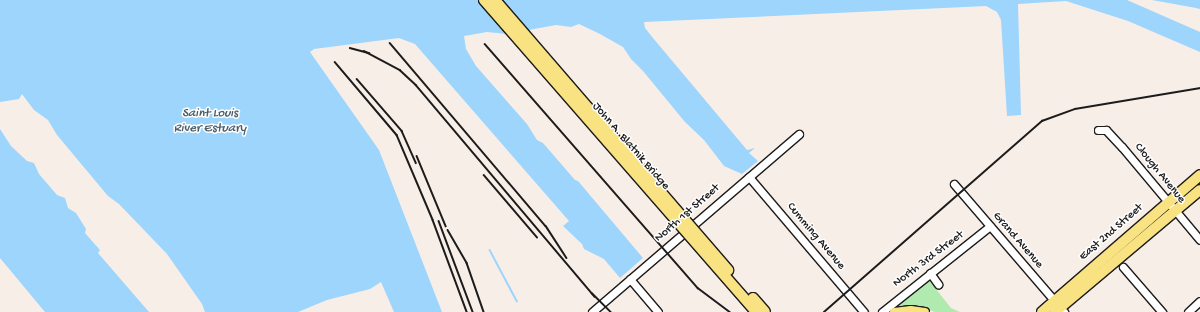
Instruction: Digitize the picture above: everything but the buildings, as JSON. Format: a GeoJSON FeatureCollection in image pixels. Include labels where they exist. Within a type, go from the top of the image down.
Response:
{"type":"FeatureCollection","features":[{"type":"Feature","properties":{"kind":"highway","name":"John A. Blatnik Bridge"},"geometry":{"type":"LineString","coordinates":[[484,0],[756,312]]}},
{"type":"Feature","properties":{"kind":"highway","name":"John A. Blatnik Bridge"},"geometry":{"type":"LineString","coordinates":[[495,0],[765,312]]}},
{"type":"Feature","properties":{"kind":"highway","name":"East 2nd Street"},"geometry":{"type":"LineString","coordinates":[[1041,312],[1057,307],[1171,207],[1200,175]]}},
{"type":"Feature","properties":{"kind":"highway","name":"East 2nd Street"},"geometry":{"type":"LineString","coordinates":[[1171,207],[1200,190]]}},
{"type":"Feature","properties":{"kind":"main road"},"geometry":{"type":"LineString","coordinates":[[894,312],[911,310],[925,312]]}},
{"type":"Feature","properties":{"kind":"street","name":"Clough Avenue"},"geometry":{"type":"LineString","coordinates":[[1098,130],[1106,130],[1200,240]]}},
{"type":"Feature","properties":{"kind":"street","name":"North 1st Street"},"geometry":{"type":"LineString","coordinates":[[592,312],[799,134]]}},
{"type":"Feature","properties":{"kind":"street","name":"Cumming Avenue"},"geometry":{"type":"LineString","coordinates":[[750,177],[864,312]]}},
{"type":"Feature","properties":{"kind":"street","name":"Grand Avenue"},"geometry":{"type":"LineString","coordinates":[[954,184],[1057,307]]}},
{"type":"Feature","properties":{"kind":"street","name":"North 3rd Street"},"geometry":{"type":"LineString","coordinates":[[882,312],[990,226]]}},
{"type":"Feature","properties":{"kind":"street"},"geometry":{"type":"LineString","coordinates":[[1123,267],[1162,312]]}},
{"type":"Feature","properties":{"kind":"street"},"geometry":{"type":"LineString","coordinates":[[930,273],[938,284]]}},
{"type":"Feature","properties":{"kind":"street"},"geometry":{"type":"LineString","coordinates":[[630,279],[658,312]]}},
{"type":"Feature","properties":{"kind":"street"},"geometry":{"type":"LineString","coordinates":[[1188,312],[1200,301]]}},
{"type":"Feature","properties":{"kind":"green space"},"geometry":{"type":"Polygon","coordinates":[[[928,279],[951,308],[960,312],[935,312],[922,308],[886,311],[928,279]]]}},
{"type":"Feature","properties":{"kind":"water","name":"Saint Louis River Estuary"},"geometry":{"type":"Polygon","coordinates":[[[0,0],[1127,0],[1200,32],[1200,52],[1128,21],[1066,1],[1018,4],[1021,115],[1007,116],[1001,20],[997,12],[986,6],[644,22],[645,28],[653,38],[747,150],[755,148],[749,153],[758,161],[742,174],[724,166],[704,140],[685,122],[643,71],[631,59],[623,47],[600,34],[579,24],[571,27],[556,25],[507,34],[487,32],[464,36],[466,49],[476,66],[527,124],[537,140],[543,143],[575,180],[578,181],[643,258],[620,278],[604,259],[584,249],[582,244],[563,226],[569,221],[415,44],[399,38],[314,49],[310,52],[379,150],[442,312],[394,312],[381,282],[370,289],[327,300],[298,312],[205,312],[202,304],[167,254],[119,204],[108,196],[57,135],[48,120],[34,110],[22,94],[19,99],[0,102],[0,0]]]}},
{"type":"Feature","properties":{"kind":"water"},"geometry":{"type":"Polygon","coordinates":[[[1152,0],[1200,0],[1200,9],[1196,8],[1152,0]]]}},
{"type":"Feature","properties":{"kind":"water"},"geometry":{"type":"Polygon","coordinates":[[[0,129],[11,146],[27,161],[34,163],[39,174],[57,195],[65,198],[68,208],[76,213],[86,229],[85,233],[100,250],[98,253],[149,312],[45,312],[0,258],[0,129]]]}},
{"type":"Feature","properties":{"kind":"waterway"},"geometry":{"type":"LineString","coordinates":[[490,250],[517,301]]}},
{"type":"Feature","properties":{"kind":"railway"},"geometry":{"type":"LineString","coordinates":[[390,43],[546,226],[567,258]]}},
{"type":"Feature","properties":{"kind":"railway"},"geometry":{"type":"LineString","coordinates":[[485,44],[698,288],[730,312]]}},
{"type":"Feature","properties":{"kind":"railway"},"geometry":{"type":"LineString","coordinates":[[350,48],[369,53]]}},
{"type":"Feature","properties":{"kind":"railway"},"geometry":{"type":"LineString","coordinates":[[364,51],[400,70],[416,85],[595,297]]}},
{"type":"Feature","properties":{"kind":"railway"},"geometry":{"type":"LineString","coordinates":[[335,62],[397,135],[433,220],[467,312]]}},
{"type":"Feature","properties":{"kind":"railway"},"geometry":{"type":"LineString","coordinates":[[357,79],[402,131],[416,163]]}},
{"type":"Feature","properties":{"kind":"railway"},"geometry":{"type":"LineString","coordinates":[[824,312],[1042,121],[1075,109],[1200,88]]}},
{"type":"Feature","properties":{"kind":"railway"},"geometry":{"type":"LineString","coordinates":[[417,156],[446,226]]}},
{"type":"Feature","properties":{"kind":"railway"},"geometry":{"type":"LineString","coordinates":[[484,175],[537,237]]}},
{"type":"Feature","properties":{"kind":"railway"},"geometry":{"type":"LineString","coordinates":[[439,221],[473,312]]}},
{"type":"Feature","properties":{"kind":"railway"},"geometry":{"type":"LineString","coordinates":[[448,230],[467,263],[484,312]]}},
{"type":"Feature","properties":{"kind":"railway"},"geometry":{"type":"LineString","coordinates":[[592,293],[611,312]]}}]}
